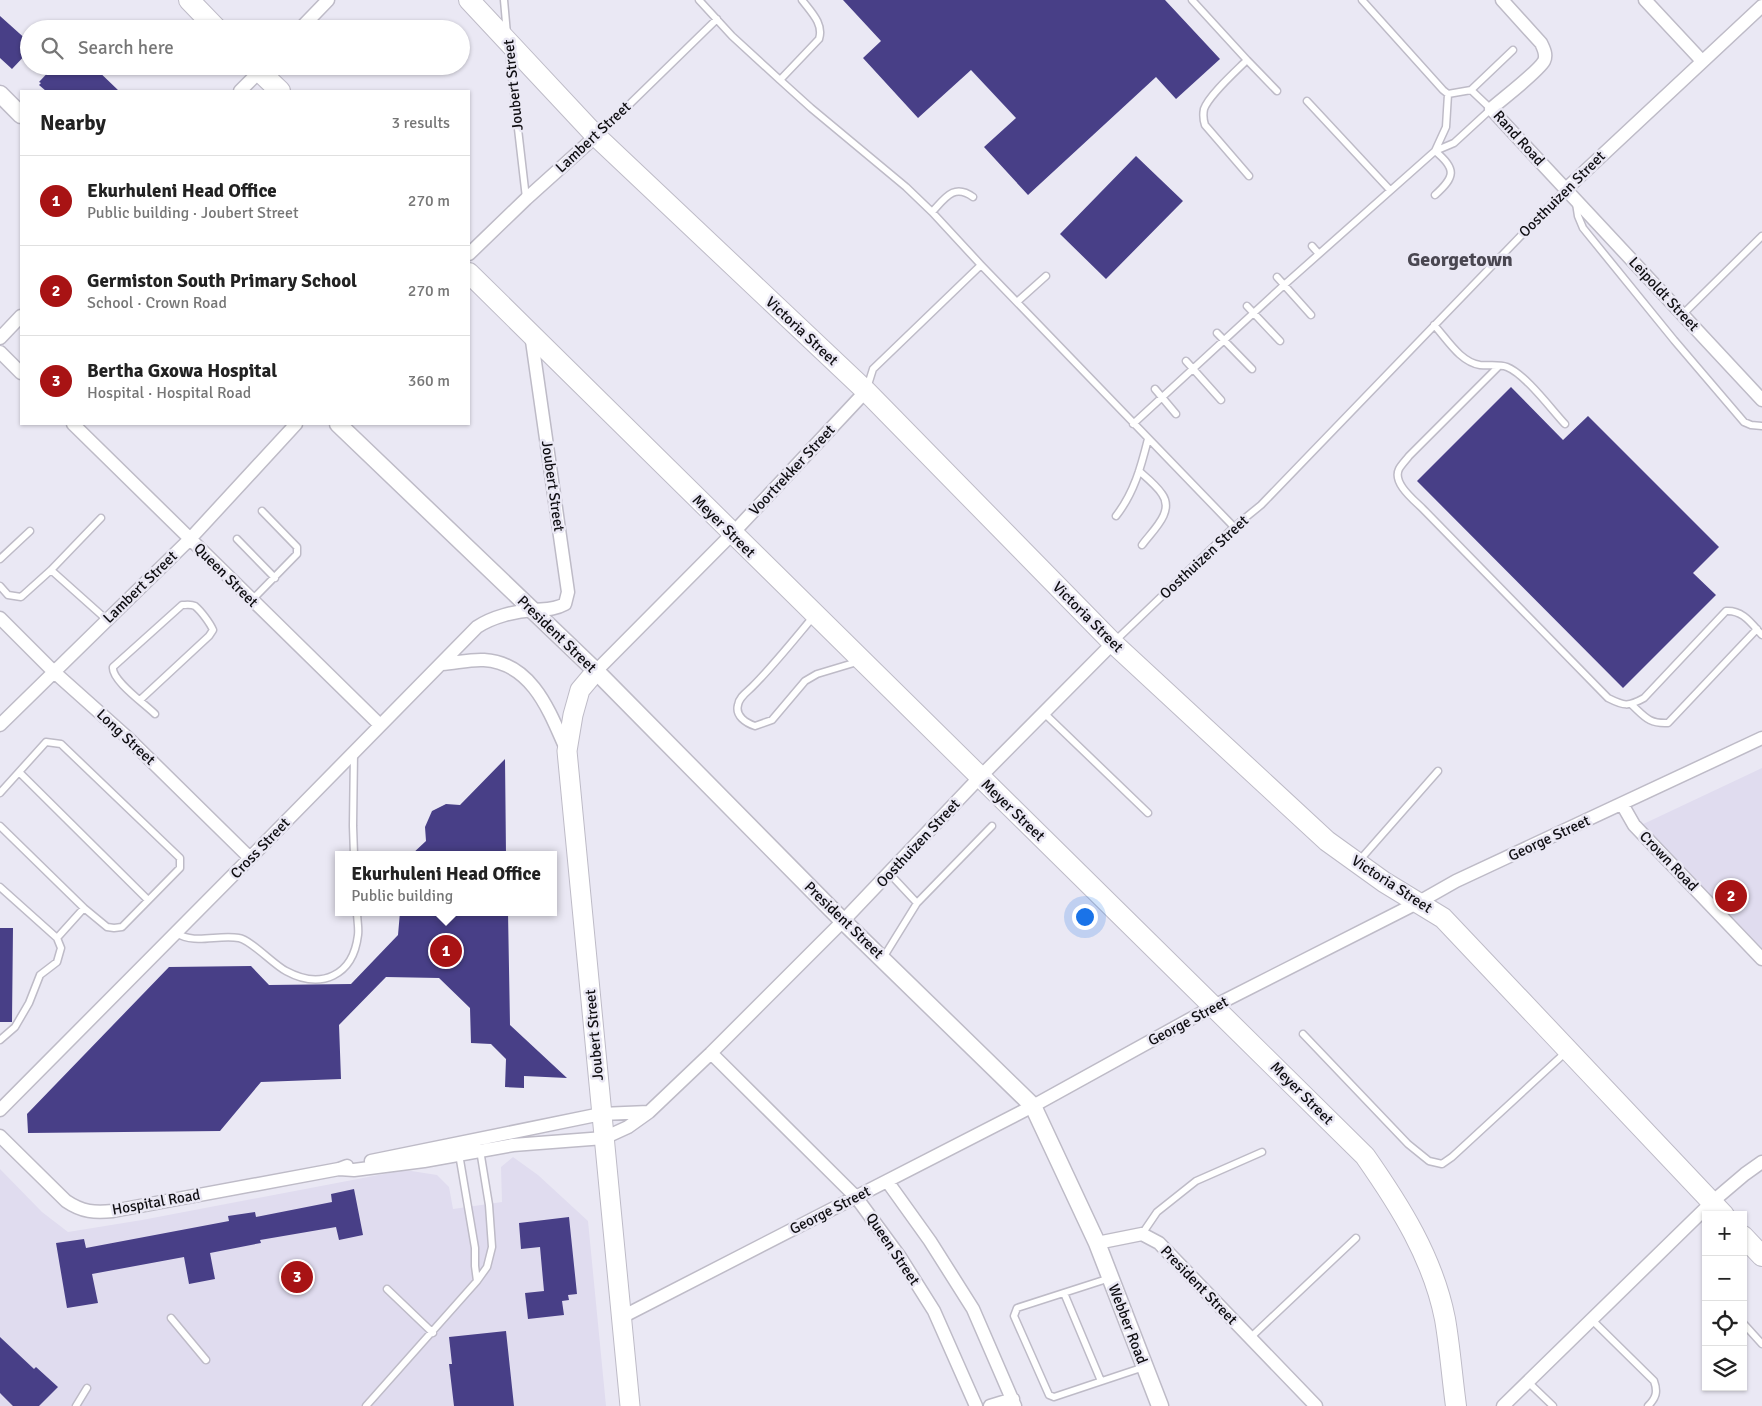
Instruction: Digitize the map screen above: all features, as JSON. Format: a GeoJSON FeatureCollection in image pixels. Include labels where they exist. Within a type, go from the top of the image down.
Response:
{"type":"FeatureCollection","features":[{"type":"Feature","properties":{"kind":"main road"},"geometry":{"type":"LineString","coordinates":[[189,0],[208,20]]}},
{"type":"Feature","properties":{"kind":"main road","name":"Victoria Street"},"geometry":{"type":"LineString","coordinates":[[469,0],[596,136],[866,391],[1113,643],[1328,841],[1384,882],[1443,918],[1718,1208]]}},
{"type":"Feature","properties":{"kind":"main road"},"geometry":{"type":"LineString","coordinates":[[265,75],[279,90]]}},
{"type":"Feature","properties":{"kind":"main road","name":"Meyer Street"},"geometry":{"type":"LineString","coordinates":[[470,274],[814,615],[1366,1156],[1407,1219],[1423,1252],[1435,1284],[1445,1318],[1456,1406]]}},
{"type":"Feature","properties":{"kind":"main road","name":"Joubert Street"},"geometry":{"type":"LineString","coordinates":[[596,671],[580,690],[573,715],[567,751],[620,1318],[630,1406]]}},
{"type":"Feature","properties":{"kind":"main road"},"geometry":{"type":"LineString","coordinates":[[1747,1240],[1762,1256]]}},
{"type":"Feature","properties":{"kind":"street"},"geometry":{"type":"LineString","coordinates":[[309,20],[328,0]]}},
{"type":"Feature","properties":{"kind":"street","name":"Rand Road"},"geometry":{"type":"LineString","coordinates":[[1502,0],[1541,43],[1545,51],[1544,61],[1491,108],[1566,188]]}},
{"type":"Feature","properties":{"kind":"street"},"geometry":{"type":"LineString","coordinates":[[1645,0],[1702,61]]}},
{"type":"Feature","properties":{"kind":"street","name":"Oosthuizen Street"},"geometry":{"type":"LineString","coordinates":[[1566,188],[1762,6]]}},
{"type":"Feature","properties":{"kind":"street"},"geometry":{"type":"LineString","coordinates":[[241,90],[253,75]]}},
{"type":"Feature","properties":{"kind":"street"},"geometry":{"type":"LineString","coordinates":[[0,94],[20,114]]}},
{"type":"Feature","properties":{"kind":"street","name":"Lambert Street"},"geometry":{"type":"LineString","coordinates":[[470,253],[596,136]]}},
{"type":"Feature","properties":{"kind":"street","name":"Leipoldt Street"},"geometry":{"type":"LineString","coordinates":[[1566,188],[1762,400]]}},
{"type":"Feature","properties":{"kind":"street"},"geometry":{"type":"LineString","coordinates":[[0,338],[20,317]]}},
{"type":"Feature","properties":{"kind":"street","name":"Joubert Street"},"geometry":{"type":"LineString","coordinates":[[530,334],[568,592],[565,604],[558,608],[532,610]]}},
{"type":"Feature","properties":{"kind":"street"},"geometry":{"type":"LineString","coordinates":[[0,352],[20,372]]}},
{"type":"Feature","properties":{"kind":"street","name":"Voortrekker Street"},"geometry":{"type":"LineString","coordinates":[[596,671],[732,534],[866,391]]}},
{"type":"Feature","properties":{"kind":"street","name":"Queen Street"},"geometry":{"type":"LineString","coordinates":[[74,425],[380,725]]}},
{"type":"Feature","properties":{"kind":"street","name":"Lambert Street"},"geometry":{"type":"LineString","coordinates":[[0,725],[190,539],[295,425]]}},
{"type":"Feature","properties":{"kind":"street","name":"President Street"},"geometry":{"type":"LineString","coordinates":[[339,425],[596,671],[844,921],[1033,1106],[1096,1243]]}},
{"type":"Feature","properties":{"kind":"street","name":"Cross Street"},"geometry":{"type":"LineString","coordinates":[[0,1110],[477,627],[486,621],[532,610]]}},
{"type":"Feature","properties":{"kind":"street","name":"Long Street"},"geometry":{"type":"LineString","coordinates":[[0,618],[53,672],[128,738],[250,858]]}},
{"type":"Feature","properties":{"kind":"street","name":"Oosthuizen Street"},"geometry":{"type":"LineString","coordinates":[[604,1138],[628,1126],[649,1112],[711,1053],[844,921],[980,778],[1113,643]]}},
{"type":"Feature","properties":{"kind":"street"},"geometry":{"type":"LineString","coordinates":[[442,664],[484,660],[507,665],[528,679],[543,698],[567,751]]}},
{"type":"Feature","properties":{"kind":"street","name":"George Street"},"geometry":{"type":"LineString","coordinates":[[620,1318],[1033,1106],[1214,1006],[1456,882],[1762,738]]}},
{"type":"Feature","properties":{"kind":"street","name":"Crown Road"},"geometry":{"type":"LineString","coordinates":[[1622,804],[1634,825],[1762,958]]}},
{"type":"Feature","properties":{"kind":"street","name":"Queen Street"},"geometry":{"type":"LineString","coordinates":[[711,1053],[856,1197],[900,1256],[934,1311],[976,1406]]}},
{"type":"Feature","properties":{"kind":"street"},"geometry":{"type":"LineString","coordinates":[[601,1114],[649,1112]]}},
{"type":"Feature","properties":{"kind":"street","name":"Hospital Road"},"geometry":{"type":"LineString","coordinates":[[0,1136],[66,1201],[77,1208],[90,1212],[114,1211],[340,1169],[348,1165],[480,1145],[601,1114]]}},
{"type":"Feature","properties":{"kind":"street","name":"Hospital Road"},"geometry":{"type":"LineString","coordinates":[[480,1145],[513,1146],[604,1138]]}},
{"type":"Feature","properties":{"kind":"street"},"geometry":{"type":"LineString","coordinates":[[1503,1406],[1592,1319],[1718,1208],[1745,1174],[1762,1162]]}},
{"type":"Feature","properties":{"kind":"street"},"geometry":{"type":"LineString","coordinates":[[887,1181],[930,1241],[973,1309],[1014,1403],[990,1406]]}},
{"type":"Feature","properties":{"kind":"street"},"geometry":{"type":"LineString","coordinates":[[1096,1243],[1142,1234]]}},
{"type":"Feature","properties":{"kind":"street","name":"President Street"},"geometry":{"type":"LineString","coordinates":[[1142,1234],[1159,1243],[1316,1406]]}},
{"type":"Feature","properties":{"kind":"street","name":"Webber Road"},"geometry":{"type":"LineString","coordinates":[[1096,1243],[1160,1406]]}},
{"type":"Feature","properties":{"kind":"lane","name":"Joubert Street"},"geometry":{"type":"LineString","coordinates":[[504,0],[526,199]]}},
{"type":"Feature","properties":{"kind":"lane"},"geometry":{"type":"LineString","coordinates":[[699,0],[732,36],[780,80],[906,187],[932,212],[1234,528]]}},
{"type":"Feature","properties":{"kind":"lane"},"geometry":{"type":"LineString","coordinates":[[780,80],[818,39],[821,33],[820,25],[802,0]]}},
{"type":"Feature","properties":{"kind":"lane"},"geometry":{"type":"LineString","coordinates":[[1192,0],[1277,91]]}},
{"type":"Feature","properties":{"kind":"lane"},"geometry":{"type":"LineString","coordinates":[[1362,0],[1448,94],[1471,90],[1513,50]]}},
{"type":"Feature","properties":{"kind":"lane","name":"Lambert Street"},"geometry":{"type":"LineString","coordinates":[[596,136],[717,19]]}},
{"type":"Feature","properties":{"kind":"lane"},"geometry":{"type":"LineString","coordinates":[[1247,60],[1211,98],[1205,107],[1203,116],[1204,124],[1249,176]]}},
{"type":"Feature","properties":{"kind":"lane"},"geometry":{"type":"LineString","coordinates":[[1133,424],[1390,190],[1435,151],[1454,143],[1491,108],[1471,90]]}},
{"type":"Feature","properties":{"kind":"lane"},"geometry":{"type":"LineString","coordinates":[[1435,151],[1446,127],[1448,94]]}},
{"type":"Feature","properties":{"kind":"lane"},"geometry":{"type":"LineString","coordinates":[[1307,101],[1390,190]]}},
{"type":"Feature","properties":{"kind":"lane"},"geometry":{"type":"LineString","coordinates":[[1435,151],[1447,161],[1450,172],[1448,183],[1435,195]]}},
{"type":"Feature","properties":{"kind":"lane","name":"Oosthuizen Street"},"geometry":{"type":"LineString","coordinates":[[1113,643],[1234,528],[1261,505],[1566,188]]}},
{"type":"Feature","properties":{"kind":"lane"},"geometry":{"type":"LineString","coordinates":[[932,212],[949,194],[966,191],[973,197]]}},
{"type":"Feature","properties":{"kind":"lane"},"geometry":{"type":"LineString","coordinates":[[1576,200],[1578,216],[1583,228],[1674,340],[1744,422],[1762,426]]}},
{"type":"Feature","properties":{"kind":"lane"},"geometry":{"type":"LineString","coordinates":[[1682,315],[1762,236]]}},
{"type":"Feature","properties":{"kind":"lane"},"geometry":{"type":"LineString","coordinates":[[1312,246],[1319,254]]}},
{"type":"Feature","properties":{"kind":"lane","name":"Voortrekker Street"},"geometry":{"type":"LineString","coordinates":[[866,391],[873,369],[981,265]]}},
{"type":"Feature","properties":{"kind":"lane"},"geometry":{"type":"LineString","coordinates":[[1017,302],[1046,276]]}},
{"type":"Feature","properties":{"kind":"lane"},"geometry":{"type":"LineString","coordinates":[[1277,277],[1311,315]]}},
{"type":"Feature","properties":{"kind":"lane"},"geometry":{"type":"LineString","coordinates":[[1247,306],[1280,341]]}},
{"type":"Feature","properties":{"kind":"lane"},"geometry":{"type":"LineString","coordinates":[[1434,325],[1464,358],[1470,362],[1506,367],[1518,374],[1565,424]]}},
{"type":"Feature","properties":{"kind":"lane"},"geometry":{"type":"LineString","coordinates":[[1217,333],[1252,368]]}},
{"type":"Feature","properties":{"kind":"lane"},"geometry":{"type":"LineString","coordinates":[[1186,361],[1221,400]]}},
{"type":"Feature","properties":{"kind":"lane"},"geometry":{"type":"LineString","coordinates":[[1499,366],[1409,456],[1398,470],[1398,478],[1402,486],[1423,509],[1608,698],[1621,705],[1632,705],[1644,698],[1726,611],[1735,611],[1743,614],[1762,635]]}},
{"type":"Feature","properties":{"kind":"lane"},"geometry":{"type":"LineString","coordinates":[[1155,389],[1176,414]]}},
{"type":"Feature","properties":{"kind":"lane"},"geometry":{"type":"LineString","coordinates":[[1116,516],[1126,504],[1135,484],[1148,439]]}},
{"type":"Feature","properties":{"kind":"lane"},"geometry":{"type":"LineString","coordinates":[[1139,471],[1161,492],[1167,505],[1164,517],[1142,545]]}},
{"type":"Feature","properties":{"kind":"lane"},"geometry":{"type":"LineString","coordinates":[[252,600],[275,578],[297,554],[298,550],[262,511]]}},
{"type":"Feature","properties":{"kind":"lane"},"geometry":{"type":"LineString","coordinates":[[0,586],[8,595],[21,597],[101,518]]}},
{"type":"Feature","properties":{"kind":"lane"},"geometry":{"type":"LineString","coordinates":[[0,559],[30,531]]}},
{"type":"Feature","properties":{"kind":"lane"},"geometry":{"type":"LineString","coordinates":[[237,539],[275,578]]}},
{"type":"Feature","properties":{"kind":"lane"},"geometry":{"type":"LineString","coordinates":[[50,570],[107,620]]}},
{"type":"Feature","properties":{"kind":"lane"},"geometry":{"type":"LineString","coordinates":[[140,700],[209,636],[213,630],[195,606],[182,605],[113,667],[115,677],[155,714]]}},
{"type":"Feature","properties":{"kind":"lane"},"geometry":{"type":"LineString","coordinates":[[814,615],[763,676],[740,699],[737,706],[738,714],[746,723],[755,726],[772,720],[805,681],[817,674],[861,661]]}},
{"type":"Feature","properties":{"kind":"lane"},"geometry":{"type":"LineString","coordinates":[[1632,705],[1647,720],[1657,723],[1668,722],[1757,629]]}},
{"type":"Feature","properties":{"kind":"lane"},"geometry":{"type":"LineString","coordinates":[[1044,713],[1148,813]]}},
{"type":"Feature","properties":{"kind":"lane"},"geometry":{"type":"LineString","coordinates":[[0,793],[46,742],[61,744],[180,858],[180,868],[122,927],[107,927],[84,908],[0,826]]}},
{"type":"Feature","properties":{"kind":"lane"},"geometry":{"type":"LineString","coordinates":[[354,751],[354,851]]}},
{"type":"Feature","properties":{"kind":"lane"},"geometry":{"type":"LineString","coordinates":[[19,772],[148,900]]}},
{"type":"Feature","properties":{"kind":"lane"},"geometry":{"type":"LineString","coordinates":[[1358,863],[1438,772]]}},
{"type":"Feature","properties":{"kind":"lane"},"geometry":{"type":"LineString","coordinates":[[883,958],[917,902],[992,826]]}},
{"type":"Feature","properties":{"kind":"lane"},"geometry":{"type":"LineString","coordinates":[[889,873],[917,902]]}},
{"type":"Feature","properties":{"kind":"lane"},"geometry":{"type":"LineString","coordinates":[[0,887],[57,938],[60,948],[57,962],[40,976],[29,1002],[15,1027],[0,1040]]}},
{"type":"Feature","properties":{"kind":"lane"},"geometry":{"type":"LineString","coordinates":[[57,938],[84,908]]}},
{"type":"Feature","properties":{"kind":"lane"},"geometry":{"type":"LineString","coordinates":[[176,933],[184,939],[240,938],[284,971],[303,979],[323,980],[339,973],[353,956],[358,934],[357,916]]}},
{"type":"Feature","properties":{"kind":"lane"},"geometry":{"type":"LineString","coordinates":[[1303,1034],[1408,1144],[1429,1161],[1442,1164],[1452,1157],[1569,1049]]}},
{"type":"Feature","properties":{"kind":"lane"},"geometry":{"type":"LineString","coordinates":[[366,1406],[432,1333],[487,1267],[492,1247],[490,1205],[480,1145]]}},
{"type":"Feature","properties":{"kind":"lane"},"geometry":{"type":"LineString","coordinates":[[458,1149],[474,1248],[477,1281]]}},
{"type":"Feature","properties":{"kind":"lane"},"geometry":{"type":"LineString","coordinates":[[1142,1234],[1157,1212],[1196,1181],[1262,1152]]}},
{"type":"Feature","properties":{"kind":"lane"},"geometry":{"type":"LineString","coordinates":[[1250,1338],[1356,1238]]}},
{"type":"Feature","properties":{"kind":"lane"},"geometry":{"type":"LineString","coordinates":[[1110,1278],[1017,1308],[1014,1316],[1049,1395],[1054,1396],[1145,1366]]}},
{"type":"Feature","properties":{"kind":"lane"},"geometry":{"type":"LineString","coordinates":[[387,1289],[432,1333]]}},
{"type":"Feature","properties":{"kind":"lane"},"geometry":{"type":"LineString","coordinates":[[1064,1293],[1101,1381]]}},
{"type":"Feature","properties":{"kind":"lane"},"geometry":{"type":"LineString","coordinates":[[171,1318],[206,1360]]}},
{"type":"Feature","properties":{"kind":"lane"},"geometry":{"type":"LineString","coordinates":[[1592,1319],[1654,1381],[1658,1390],[1654,1400],[1648,1406]]}},
{"type":"Feature","properties":{"kind":"lane"},"geometry":{"type":"LineString","coordinates":[[1747,1328],[1762,1344]]}},
{"type":"Feature","properties":{"kind":"lane"},"geometry":{"type":"LineString","coordinates":[[1528,1382],[1554,1406]]}},
{"type":"Feature","properties":{"kind":"lane"},"geometry":{"type":"LineString","coordinates":[[76,1406],[87,1388]]}},
{"type":"Feature","properties":{"kind":"shaded area"},"geometry":{"type":"Polygon","coordinates":[[[1762,768],[1762,965],[1637,827],[1762,768]]]}},
{"type":"Feature","properties":{"kind":"shaded area"},"geometry":{"type":"Polygon","coordinates":[[[513,1157],[538,1175],[588,1221],[606,1406],[0,1406],[0,1169],[42,1212],[68,1232],[142,1220],[405,1170],[437,1175],[449,1187],[453,1209],[502,1202],[501,1167],[513,1157]]]}},
{"type":"Feature","properties":{"kind":"building"},"geometry":{"type":"Polygon","coordinates":[[[843,0],[1165,0],[1220,59],[1176,99],[1156,77],[1028,195],[984,147],[1016,118],[971,70],[918,118],[863,58],[881,41],[843,0]]]}},
{"type":"Feature","properties":{"kind":"building"},"geometry":{"type":"Polygon","coordinates":[[[0,16],[20,34],[20,61],[12,69],[0,58],[0,16]]]}},
{"type":"Feature","properties":{"kind":"building"},"geometry":{"type":"Polygon","coordinates":[[[46,75],[102,75],[118,90],[45,90],[39,85],[41,83],[39,82],[46,75]]]}},
{"type":"Feature","properties":{"kind":"building"},"geometry":{"type":"Polygon","coordinates":[[[1136,156],[1183,201],[1106,279],[1060,234],[1136,156]]]}},
{"type":"Feature","properties":{"kind":"building"},"geometry":{"type":"Polygon","coordinates":[[[1511,387],[1563,440],[1588,416],[1719,547],[1693,573],[1716,595],[1623,688],[1417,481],[1511,387]]]}},
{"type":"Feature","properties":{"kind":"building"},"geometry":{"type":"Polygon","coordinates":[[[505,759],[506,851],[415,851],[426,841],[425,827],[432,811],[446,804],[460,805],[505,759]]]}},
{"type":"Feature","properties":{"kind":"building"},"geometry":{"type":"Polygon","coordinates":[[[400,916],[508,916],[510,1025],[567,1078],[524,1076],[524,1088],[505,1087],[506,1059],[491,1044],[471,1043],[470,1008],[439,978],[386,977],[339,1025],[341,1079],[261,1082],[220,1131],[28,1133],[27,1114],[169,967],[251,966],[269,985],[351,984],[398,935],[400,916]]]}},
{"type":"Feature","properties":{"kind":"building"},"geometry":{"type":"Polygon","coordinates":[[[0,928],[13,928],[12,1022],[0,1022],[0,928]]]}},
{"type":"Feature","properties":{"kind":"building"},"geometry":{"type":"Polygon","coordinates":[[[354,1189],[363,1235],[339,1240],[336,1227],[260,1240],[261,1243],[210,1253],[215,1279],[189,1284],[184,1257],[92,1274],[98,1303],[67,1308],[56,1243],[84,1239],[86,1248],[229,1221],[228,1216],[255,1212],[256,1217],[332,1202],[331,1194],[354,1189]]]}},
{"type":"Feature","properties":{"kind":"building"},"geometry":{"type":"Polygon","coordinates":[[[569,1217],[577,1294],[568,1295],[569,1300],[562,1301],[564,1315],[528,1319],[525,1293],[544,1291],[540,1247],[521,1249],[519,1223],[569,1217]]]}},
{"type":"Feature","properties":{"kind":"building"},"geometry":{"type":"Polygon","coordinates":[[[506,1331],[514,1406],[454,1406],[449,1364],[452,1364],[449,1337],[506,1331]]]}},
{"type":"Feature","properties":{"kind":"building"},"geometry":{"type":"Polygon","coordinates":[[[0,1337],[34,1369],[36,1367],[58,1387],[39,1406],[13,1406],[0,1393],[0,1337]]]}},
{"type":"Feature","properties":{"kind":"place","name":"Germiston South Primary School"},"geometry":{"type":"Point","coordinates":[1731,896]}},
{"type":"Feature","properties":{"kind":"place","name":"Ekurhuleni Head Office"},"geometry":{"type":"Point","coordinates":[446,951]}},
{"type":"Feature","properties":{"kind":"place","name":"Bertha Gxowa Hospital"},"geometry":{"type":"Point","coordinates":[297,1277]}},
{"type":"Feature","properties":{"kind":"district","name":"Georgetown"},"geometry":{"type":"Point","coordinates":[1460,259]}}]}
